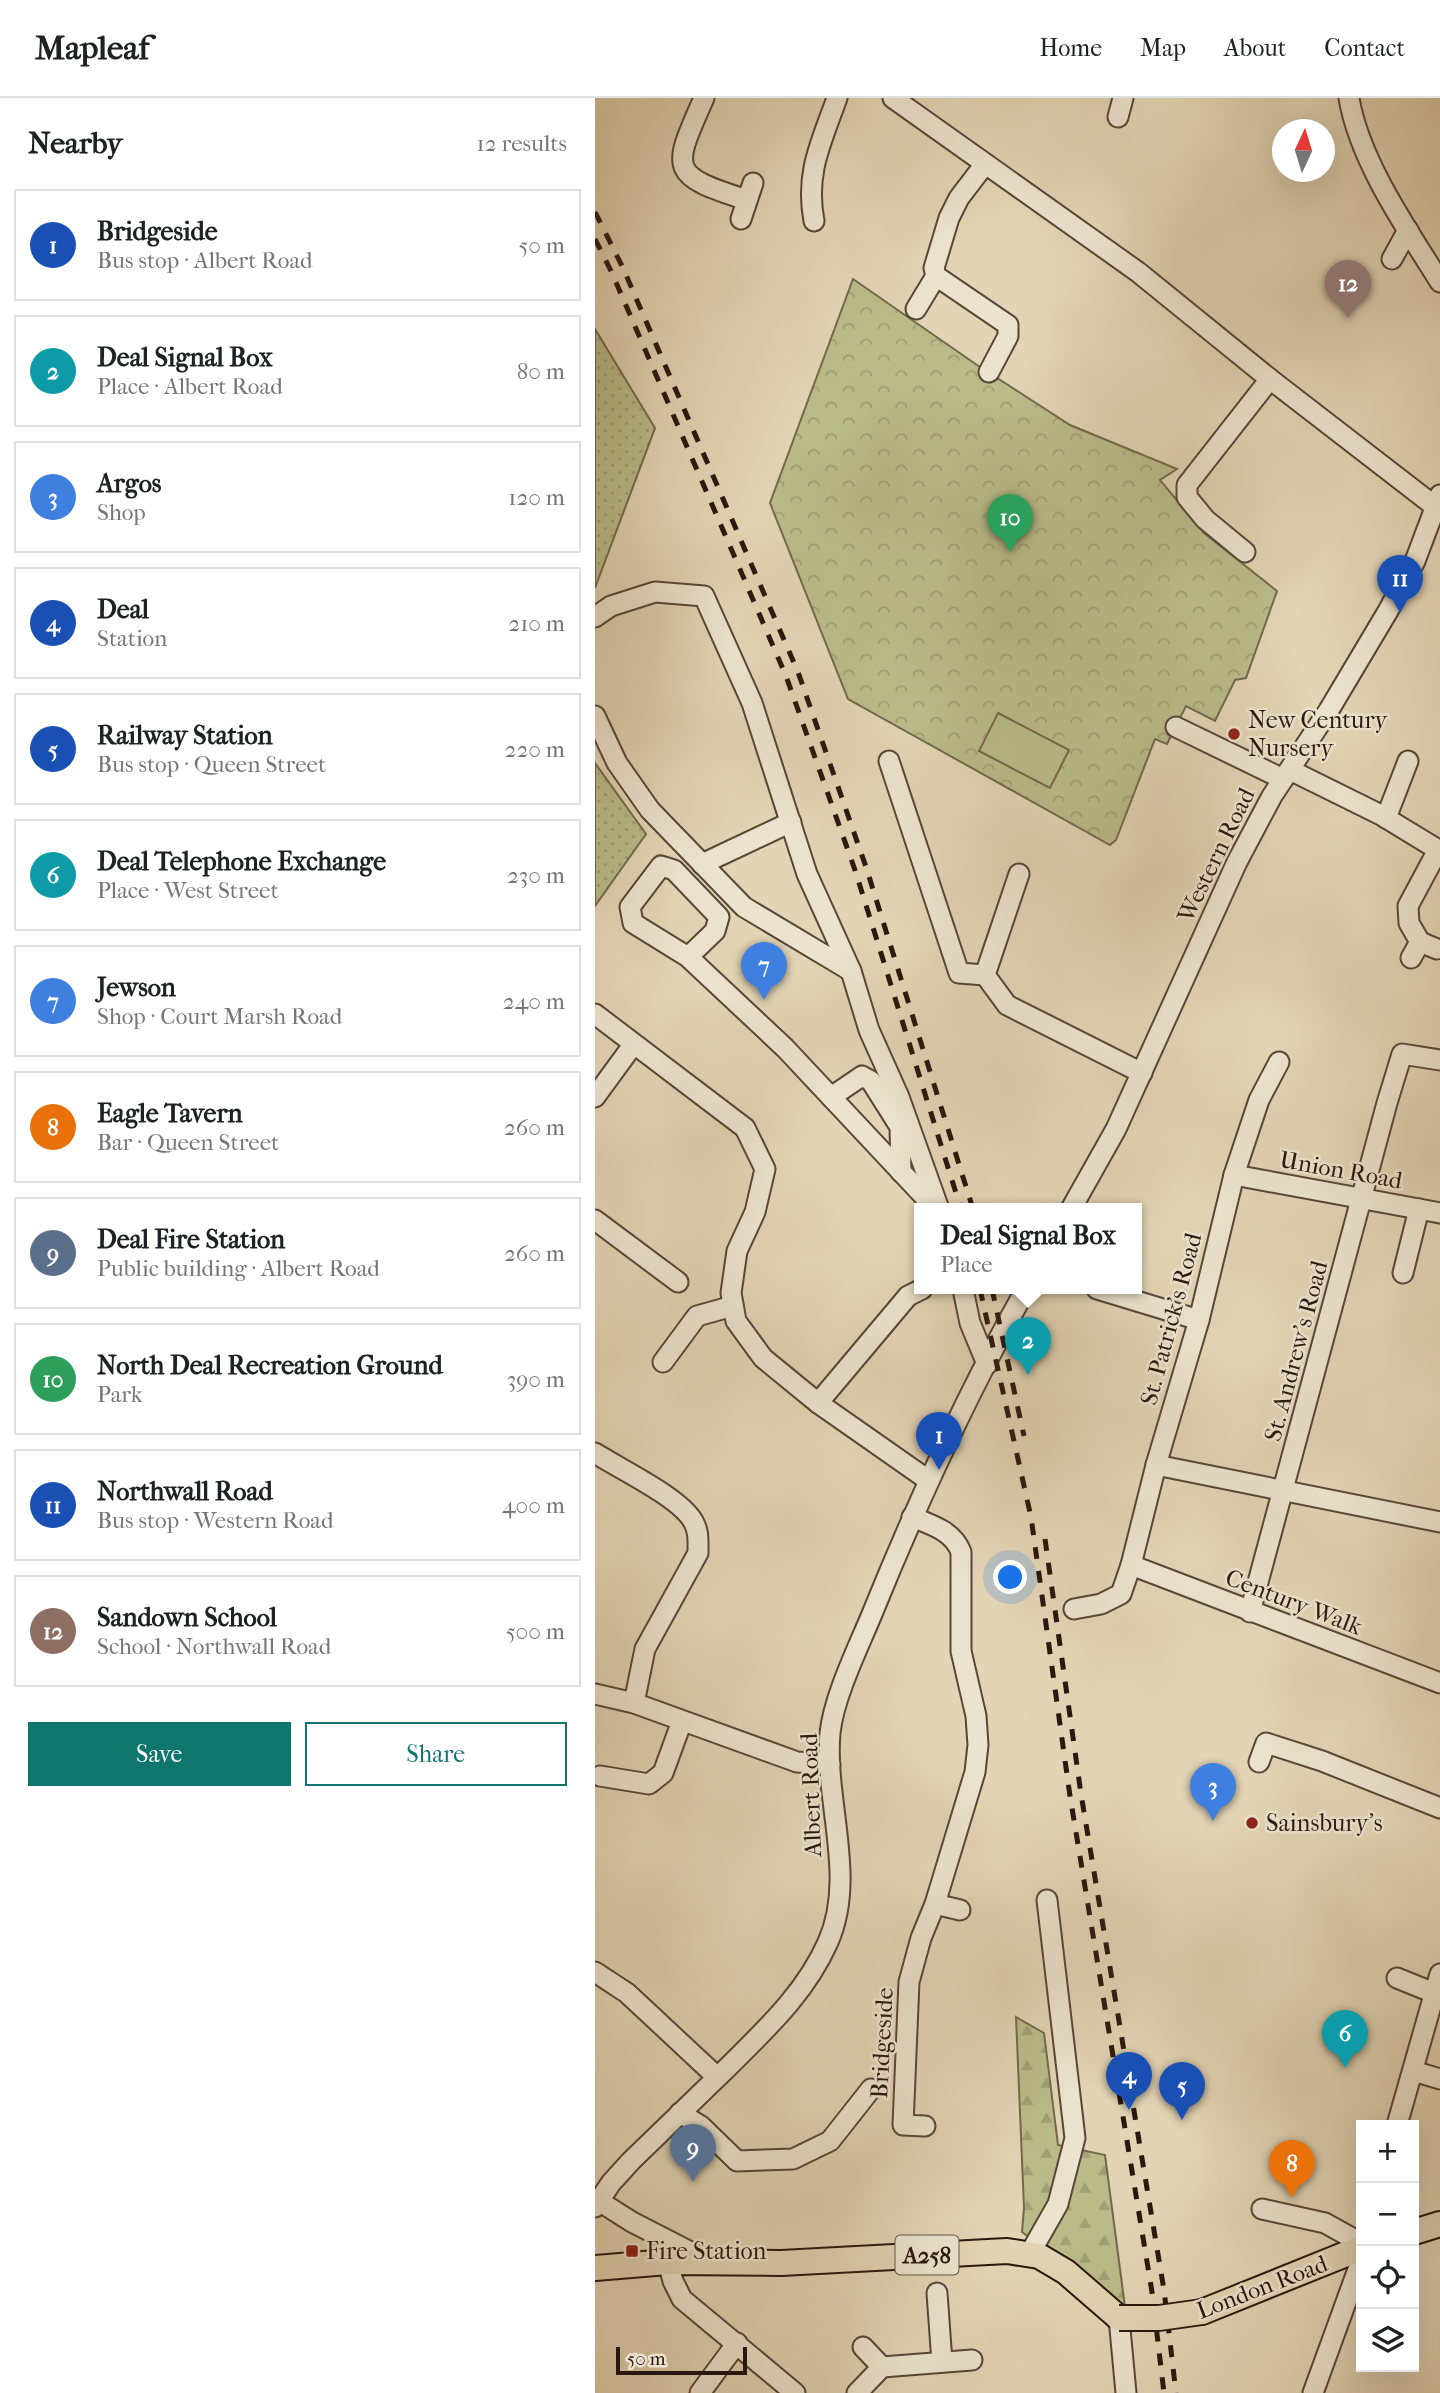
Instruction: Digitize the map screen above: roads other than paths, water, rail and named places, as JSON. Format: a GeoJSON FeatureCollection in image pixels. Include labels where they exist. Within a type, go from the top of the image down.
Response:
{"type":"FeatureCollection","features":[{"type":"Feature","properties":{"kind":"main road"},"geometry":{"type":"LineString","coordinates":[[1419,2230],[1440,2224]]}},
{"type":"Feature","properties":{"kind":"main road","name":"London Road"},"geometry":{"type":"LineString","coordinates":[[1119,2318],[1159,2319],[1202,2312],[1356,2248]]}},
{"type":"Feature","properties":{"kind":"main road","name":"A258"},"geometry":{"type":"LineString","coordinates":[[595,2268],[668,2262],[781,2263],[1007,2251],[1039,2256],[1066,2272],[1119,2318]]}},
{"type":"Feature","properties":{"kind":"street"},"geometry":{"type":"LineString","coordinates":[[704,98],[683,146],[681,158],[685,170],[699,184],[750,191],[741,219]]}},
{"type":"Feature","properties":{"kind":"street"},"geometry":{"type":"LineString","coordinates":[[814,221],[810,192],[811,174],[837,98]]}},
{"type":"Feature","properties":{"kind":"street"},"geometry":{"type":"LineString","coordinates":[[893,98],[1138,272],[1270,379],[1438,502]]}},
{"type":"Feature","properties":{"kind":"street"},"geometry":{"type":"LineString","coordinates":[[1349,98],[1364,148],[1392,205],[1440,282]]}},
{"type":"Feature","properties":{"kind":"street"},"geometry":{"type":"LineString","coordinates":[[985,164],[959,198],[949,218],[933,268],[936,276],[1008,325],[1008,336],[989,372]]}},
{"type":"Feature","properties":{"kind":"street"},"geometry":{"type":"LineString","coordinates":[[1392,259],[1408,230]]}},
{"type":"Feature","properties":{"kind":"street"},"geometry":{"type":"LineString","coordinates":[[916,309],[936,276]]}},
{"type":"Feature","properties":{"kind":"street"},"geometry":{"type":"LineString","coordinates":[[1245,552],[1205,519],[1187,497],[1187,485],[1270,379]]}},
{"type":"Feature","properties":{"kind":"street","name":"Western Road"},"geometry":{"type":"LineString","coordinates":[[1074,1203],[1116,1129],[1237,862],[1272,796],[1388,611],[1415,561],[1438,502]]}},
{"type":"Feature","properties":{"kind":"street"},"geometry":{"type":"LineString","coordinates":[[595,617],[611,606],[655,592],[704,596],[751,703],[807,874],[851,971],[869,1030],[899,1097],[936,1203]]}},
{"type":"Feature","properties":{"kind":"street"},"geometry":{"type":"LineString","coordinates":[[595,716],[617,763],[650,810],[744,908],[851,971]]}},
{"type":"Feature","properties":{"kind":"street"},"geometry":{"type":"LineString","coordinates":[[1176,727],[1387,818],[1439,850],[1408,906],[1409,923],[1423,950]]}},
{"type":"Feature","properties":{"kind":"street"},"geometry":{"type":"LineString","coordinates":[[889,761],[959,974],[985,975]]}},
{"type":"Feature","properties":{"kind":"street"},"geometry":{"type":"LineString","coordinates":[[1387,818],[1408,761]]}},
{"type":"Feature","properties":{"kind":"street"},"geometry":{"type":"LineString","coordinates":[[702,864],[791,822]]}},
{"type":"Feature","properties":{"kind":"street"},"geometry":{"type":"LineString","coordinates":[[688,957],[715,931],[719,917],[674,870],[661,866],[631,908],[633,923],[688,957],[785,1048],[932,1203]]}},
{"type":"Feature","properties":{"kind":"street"},"geometry":{"type":"LineString","coordinates":[[985,975],[1019,874]]}},
{"type":"Feature","properties":{"kind":"street"},"geometry":{"type":"LineString","coordinates":[[985,975],[1007,1005],[1142,1073]]}},
{"type":"Feature","properties":{"kind":"street"},"geometry":{"type":"LineString","coordinates":[[595,1014],[745,1128],[765,1168],[755,1212],[737,1251],[731,1293],[736,1321],[763,1358],[818,1403],[928,1480]]}},
{"type":"Feature","properties":{"kind":"street"},"geometry":{"type":"LineString","coordinates":[[595,1097],[633,1045]]}},
{"type":"Feature","properties":{"kind":"street","name":"St. Andrew's Road"},"geometry":{"type":"LineString","coordinates":[[1250,1612],[1402,1054],[1440,1060]]}},
{"type":"Feature","properties":{"kind":"street","name":"St. Patrick's Road"},"geometry":{"type":"LineString","coordinates":[[1073,1609],[1101,1604],[1121,1594],[1199,1320],[1234,1175],[1259,1100],[1279,1062]]}},
{"type":"Feature","properties":{"kind":"street"},"geometry":{"type":"LineString","coordinates":[[831,1097],[862,1076],[871,1081],[900,1127],[901,1172]]}},
{"type":"Feature","properties":{"kind":"street","name":"Union Road"},"geometry":{"type":"LineString","coordinates":[[1234,1175],[1440,1213]]}},
{"type":"Feature","properties":{"kind":"street"},"geometry":{"type":"LineString","coordinates":[[1403,1273],[1419,1209]]}},
{"type":"Feature","properties":{"kind":"street"},"geometry":{"type":"LineString","coordinates":[[595,1220],[678,1282]]}},
{"type":"Feature","properties":{"kind":"street"},"geometry":{"type":"LineString","coordinates":[[818,1403],[908,1296],[914,1293]]}},
{"type":"Feature","properties":{"kind":"street"},"geometry":{"type":"LineString","coordinates":[[964,1294],[970,1323],[987,1364]]}},
{"type":"Feature","properties":{"kind":"street","name":"Albert Road"},"geometry":{"type":"LineString","coordinates":[[597,2204],[631,2161],[790,2004],[813,1971],[828,1941],[839,1893],[830,1764],[830,1732],[838,1701],[928,1480],[1023,1294]]}},
{"type":"Feature","properties":{"kind":"street"},"geometry":{"type":"LineString","coordinates":[[1113,1294],[1199,1320]]}},
{"type":"Feature","properties":{"kind":"street"},"geometry":{"type":"LineString","coordinates":[[663,1362],[697,1316],[733,1306]]}},
{"type":"Feature","properties":{"kind":"street"},"geometry":{"type":"LineString","coordinates":[[595,1453],[679,1504],[694,1521],[699,1536],[698,1553],[645,1649],[634,1703]]}},
{"type":"Feature","properties":{"kind":"street"},"geometry":{"type":"LineString","coordinates":[[1156,1465],[1440,1522]]}},
{"type":"Feature","properties":{"kind":"street","name":"Bridgeside"},"geometry":{"type":"LineString","coordinates":[[912,1517],[949,1535],[957,1541],[961,1552],[961,1651],[976,1716],[978,1745],[975,1772],[909,1982],[903,2125],[925,2126]]}},
{"type":"Feature","properties":{"kind":"street","name":"Century Walk"},"geometry":{"type":"LineString","coordinates":[[1131,1565],[1440,1683]]}},
{"type":"Feature","properties":{"kind":"street"},"geometry":{"type":"LineString","coordinates":[[595,1694],[634,1703],[797,1762],[830,1764]]}},
{"type":"Feature","properties":{"kind":"street"},"geometry":{"type":"LineString","coordinates":[[600,1776],[649,1784],[663,1773],[682,1721]]}},
{"type":"Feature","properties":{"kind":"street"},"geometry":{"type":"LineString","coordinates":[[1259,1762],[1266,1743],[1322,1761],[1440,1808]]}},
{"type":"Feature","properties":{"kind":"street"},"geometry":{"type":"LineString","coordinates":[[1029,2255],[1058,2204],[1075,2138],[1047,1900]]}},
{"type":"Feature","properties":{"kind":"street"},"geometry":{"type":"LineString","coordinates":[[935,1904],[960,1910]]}},
{"type":"Feature","properties":{"kind":"street"},"geometry":{"type":"LineString","coordinates":[[595,1972],[627,1993],[717,2077]]}},
{"type":"Feature","properties":{"kind":"street"},"geometry":{"type":"LineString","coordinates":[[1398,2120],[1440,1974]]}},
{"type":"Feature","properties":{"kind":"street"},"geometry":{"type":"LineString","coordinates":[[1397,1978],[1434,1993]]}},
{"type":"Feature","properties":{"kind":"street"},"geometry":{"type":"LineString","coordinates":[[1413,2071],[1440,2079]]}},
{"type":"Feature","properties":{"kind":"street"},"geometry":{"type":"LineString","coordinates":[[680,2113],[701,2126],[737,2161],[793,2159],[830,2141],[871,2089]]}},
{"type":"Feature","properties":{"kind":"street"},"geometry":{"type":"LineString","coordinates":[[597,2204],[713,2264]]}},
{"type":"Feature","properties":{"kind":"street"},"geometry":{"type":"LineString","coordinates":[[1262,2209],[1325,2223],[1356,2243]]}},
{"type":"Feature","properties":{"kind":"street"},"geometry":{"type":"LineString","coordinates":[[668,2262],[682,2299],[795,2393]]}},
{"type":"Feature","properties":{"kind":"street"},"geometry":{"type":"LineString","coordinates":[[1313,2393],[1356,2275]]}},
{"type":"Feature","properties":{"kind":"street"},"geometry":{"type":"LineString","coordinates":[[937,2293],[942,2362]]}},
{"type":"Feature","properties":{"kind":"street"},"geometry":{"type":"LineString","coordinates":[[1119,2318],[1126,2393]]}},
{"type":"Feature","properties":{"kind":"street"},"geometry":{"type":"LineString","coordinates":[[700,2393],[737,2343]]}},
{"type":"Feature","properties":{"kind":"street"},"geometry":{"type":"LineString","coordinates":[[863,2347],[882,2367]]}},
{"type":"Feature","properties":{"kind":"street"},"geometry":{"type":"LineString","coordinates":[[857,2393],[882,2367],[972,2360]]}},
{"type":"Feature","properties":{"kind":"railway"},"geometry":{"type":"LineString","coordinates":[[595,212],[623,268],[798,672],[866,867],[971,1203]]}},
{"type":"Feature","properties":{"kind":"railway"},"geometry":{"type":"LineString","coordinates":[[595,239],[786,676],[855,870],[959,1203]]}},
{"type":"Feature","properties":{"kind":"railway"},"geometry":{"type":"LineString","coordinates":[[981,1294],[1031,1517],[1070,1796],[1152,2292],[1164,2393]]}},
{"type":"Feature","properties":{"kind":"railway"},"geometry":{"type":"LineString","coordinates":[[993,1294],[1024,1436]]}},
{"type":"Feature","properties":{"kind":"railway"},"geometry":{"type":"LineString","coordinates":[[1045,1539],[1081,1794],[1164,2290],[1176,2393]]}},
{"type":"Feature","properties":{"kind":"place","name":"Sandown School"},"geometry":{"type":"Point","coordinates":[1348,318]}},
{"type":"Feature","properties":{"kind":"place","name":"North Deal Recreation Ground"},"geometry":{"type":"Point","coordinates":[1010,552]}},
{"type":"Feature","properties":{"kind":"place","name":"Northwall Road"},"geometry":{"type":"Point","coordinates":[1400,613]}},
{"type":"Feature","properties":{"kind":"place","name":"New Century Nursery"},"geometry":{"type":"Point","coordinates":[1234,734]}},
{"type":"Feature","properties":{"kind":"place","name":"Jewson"},"geometry":{"type":"Point","coordinates":[764,1000]}},
{"type":"Feature","properties":{"kind":"place","name":"Deal Signal Box"},"geometry":{"type":"Point","coordinates":[1028,1375]}},
{"type":"Feature","properties":{"kind":"place","name":"Bridgeside"},"geometry":{"type":"Point","coordinates":[939,1470]}},
{"type":"Feature","properties":{"kind":"place","name":"Argos"},"geometry":{"type":"Point","coordinates":[1213,1821]}},
{"type":"Feature","properties":{"kind":"place","name":"Sainsbury's"},"geometry":{"type":"Point","coordinates":[1252,1823]}},
{"type":"Feature","properties":{"kind":"place","name":"Deal Telephone Exchange"},"geometry":{"type":"Point","coordinates":[1345,2068]}},
{"type":"Feature","properties":{"kind":"place","name":"Deal"},"geometry":{"type":"Point","coordinates":[1129,2110]}},
{"type":"Feature","properties":{"kind":"place","name":"Railway Station"},"geometry":{"type":"Point","coordinates":[1182,2120]}},
{"type":"Feature","properties":{"kind":"place","name":"Deal Fire Station"},"geometry":{"type":"Point","coordinates":[693,2182]}},
{"type":"Feature","properties":{"kind":"place","name":"Eagle Tavern"},"geometry":{"type":"Point","coordinates":[1292,2198]}},
{"type":"Feature","properties":{"kind":"place","name":"Fire Station"},"geometry":{"type":"Point","coordinates":[632,2251]}}]}
